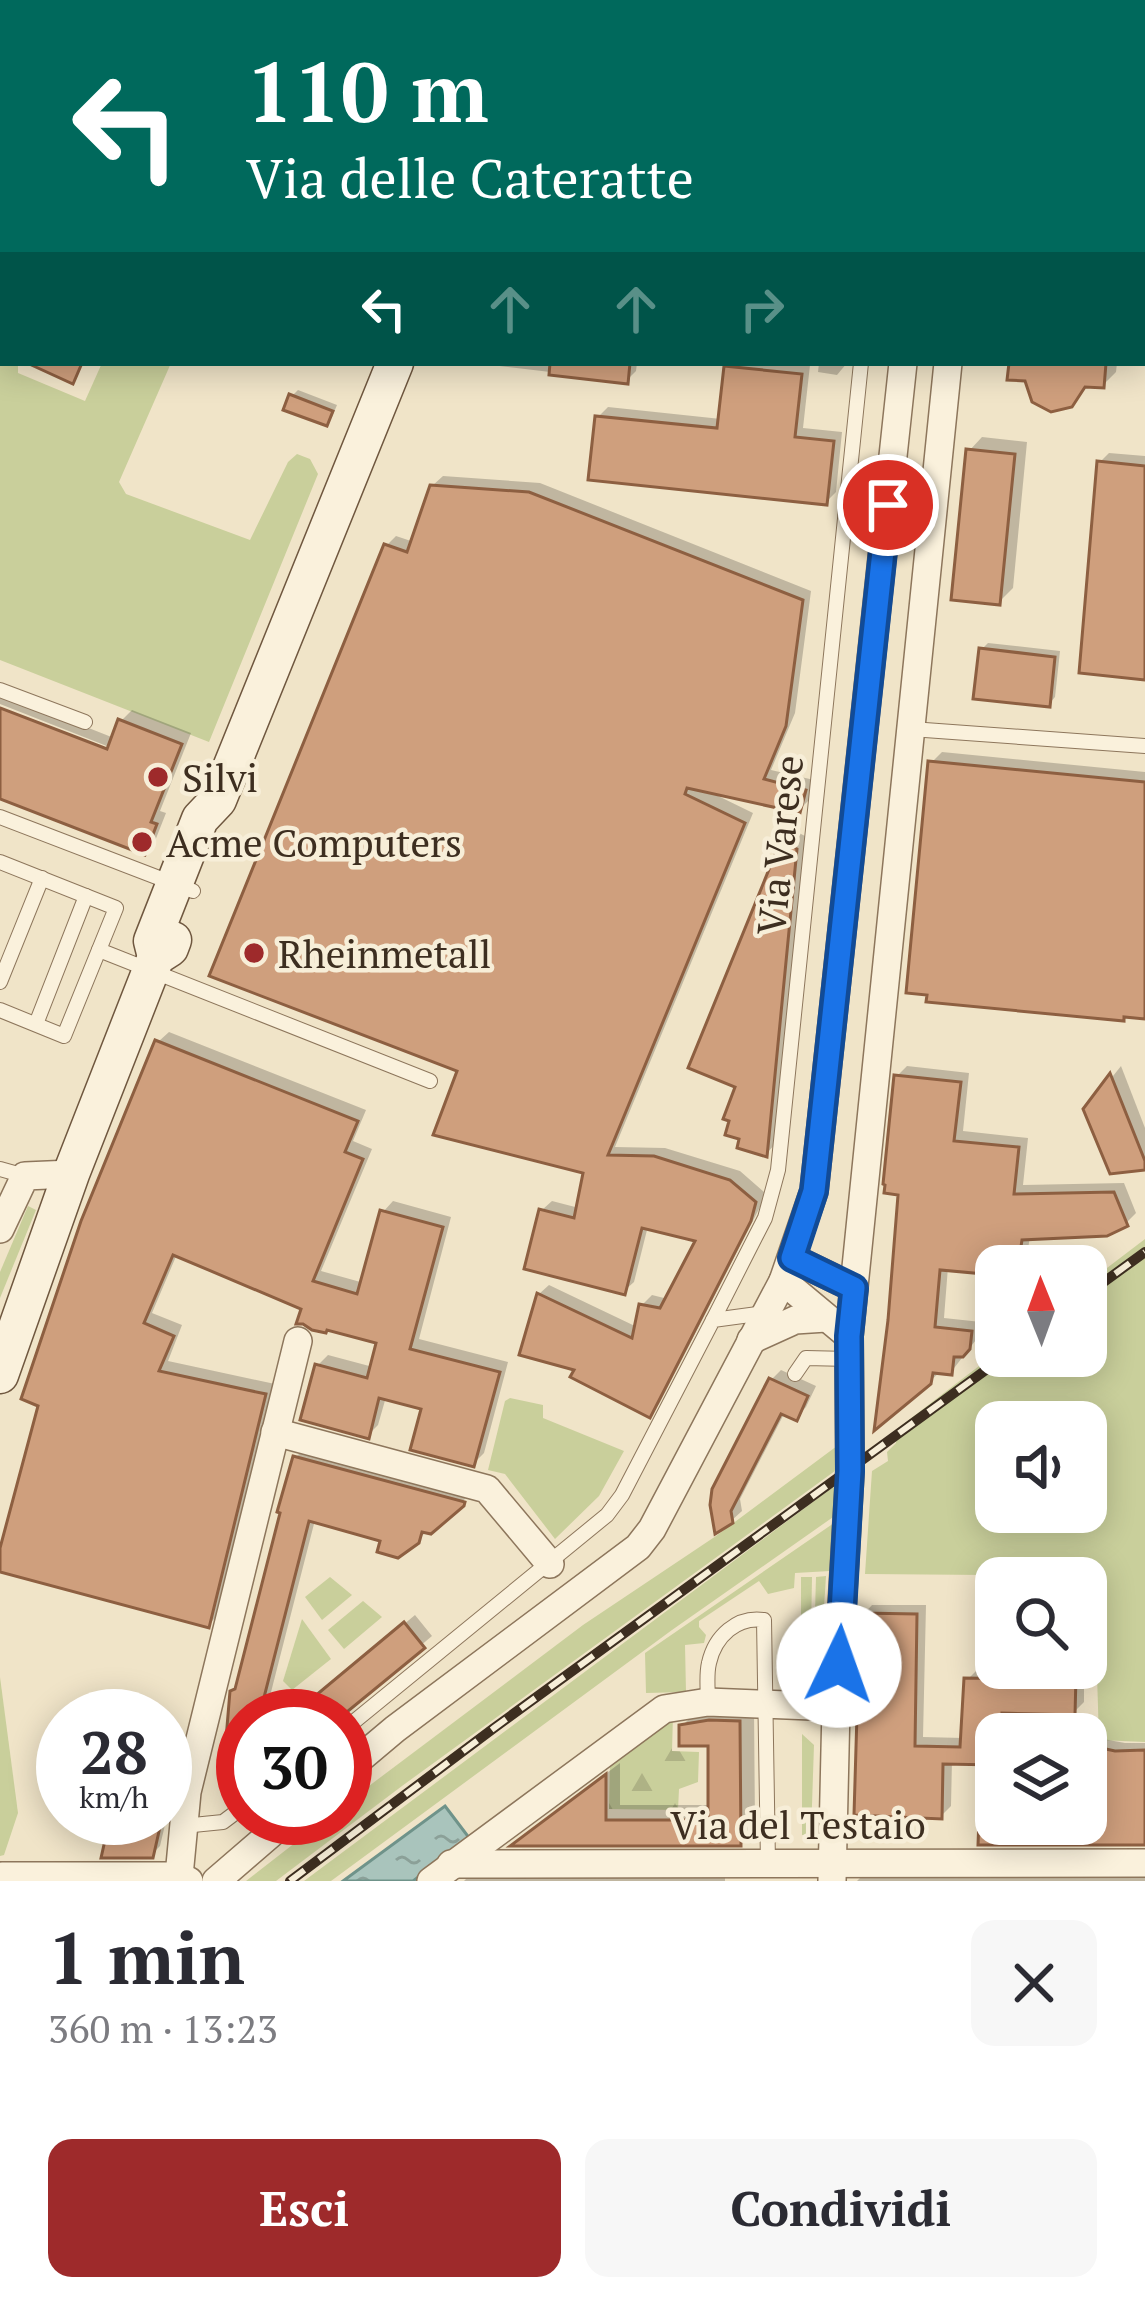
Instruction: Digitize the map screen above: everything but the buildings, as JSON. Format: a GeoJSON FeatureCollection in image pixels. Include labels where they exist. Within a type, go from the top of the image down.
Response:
{"type":"FeatureCollection","features":[{"type":"Feature","properties":{"kind":"main road"},"geometry":{"type":"LineString","coordinates":[[0,1375],[71,1174],[154,964],[152,941],[183,887],[200,819],[218,800],[394,366]]}},
{"type":"Feature","properties":{"kind":"street"},"geometry":{"type":"LineString","coordinates":[[372,1748],[638,1547],[652,1529],[788,1269],[817,1168],[903,366]]}},
{"type":"Feature","properties":{"kind":"street"},"geometry":{"type":"LineString","coordinates":[[832,1872],[850,1471],[849,1348],[948,366]]}},
{"type":"Feature","properties":{"kind":"street"},"geometry":{"type":"LineString","coordinates":[[0,1229],[12,1173],[71,1174]]}},
{"type":"Feature","properties":{"kind":"street"},"geometry":{"type":"LineString","coordinates":[[788,1269],[854,1288]]}},
{"type":"Feature","properties":{"kind":"street"},"geometry":{"type":"LineString","coordinates":[[788,1269],[849,1348]]}},
{"type":"Feature","properties":{"kind":"street"},"geometry":{"type":"LineString","coordinates":[[751,1340],[795,1320],[826,1318]]}},
{"type":"Feature","properties":{"kind":"street"},"geometry":{"type":"LineString","coordinates":[[192,1772],[298,1341]]}},
{"type":"Feature","properties":{"kind":"street"},"geometry":{"type":"LineString","coordinates":[[275,1432],[488,1489],[550,1564]]}},
{"type":"Feature","properties":{"kind":"street"},"geometry":{"type":"LineString","coordinates":[[441,1872],[664,1709],[709,1702],[836,1707]]}},
{"type":"Feature","properties":{"kind":"street"},"geometry":{"type":"LineString","coordinates":[[2,1876],[184,1878],[183,1845]]}},
{"type":"Feature","properties":{"kind":"street"},"geometry":{"type":"LineString","coordinates":[[216,1881],[258,1845]]}},
{"type":"Feature","properties":{"kind":"street","name":"Via del Testaio"},"geometry":{"type":"LineString","coordinates":[[441,1872],[768,1863],[832,1872],[1145,1863]]}},
{"type":"Feature","properties":{"kind":"lane","name":"Via Varese"},"geometry":{"type":"LineString","coordinates":[[372,1707],[608,1515],[765,1218],[778,1171],[861,366]]}},
{"type":"Feature","properties":{"kind":"lane"},"geometry":{"type":"LineString","coordinates":[[0,690],[85,722]]}},
{"type":"Feature","properties":{"kind":"lane"},"geometry":{"type":"LineString","coordinates":[[910,729],[1145,746]]}},
{"type":"Feature","properties":{"kind":"lane"},"geometry":{"type":"LineString","coordinates":[[0,817],[183,887]]}},
{"type":"Feature","properties":{"kind":"lane"},"geometry":{"type":"LineString","coordinates":[[0,862],[116,908],[64,1036],[0,1010]]}},
{"type":"Feature","properties":{"kind":"lane"},"geometry":{"type":"LineString","coordinates":[[0,982],[42,878]]}},
{"type":"Feature","properties":{"kind":"lane"},"geometry":{"type":"LineString","coordinates":[[36,1024],[86,896]]}},
{"type":"Feature","properties":{"kind":"lane"},"geometry":{"type":"LineString","coordinates":[[99,950],[154,964],[430,1082]]}},
{"type":"Feature","properties":{"kind":"lane"},"geometry":{"type":"LineString","coordinates":[[713,1320],[765,1313]]}},
{"type":"Feature","properties":{"kind":"lane"},"geometry":{"type":"LineString","coordinates":[[795,1374],[806,1358],[849,1348]]}},
{"type":"Feature","properties":{"kind":"lane"},"geometry":{"type":"LineString","coordinates":[[709,1702],[708,1664],[723,1633],[749,1618],[764,1620],[768,1863]]}},
{"type":"Feature","properties":{"kind":"green space"},"geometry":{"type":"Polygon","coordinates":[[[0,366],[18,366],[18,373],[85,401],[101,366],[170,366],[119,482],[126,494],[250,540],[288,462],[297,454],[310,459],[318,474],[209,742],[0,660],[0,366]]]}},
{"type":"Feature","properties":{"kind":"green space"},"geometry":{"type":"Polygon","coordinates":[[[28,1206],[36,1210],[0,1298],[0,1272],[28,1206]]]}},
{"type":"Feature","properties":{"kind":"green space"},"geometry":{"type":"Polygon","coordinates":[[[1145,1239],[1145,1742],[1107,1740],[1107,1713],[1098,1713],[1097,1689],[1107,1689],[1107,1557],[975,1557],[975,1575],[865,1574],[872,1471],[888,1461],[897,1429],[975,1369],[975,1377],[1107,1377],[1107,1268],[1145,1239]]]}},
{"type":"Feature","properties":{"kind":"green space"},"geometry":{"type":"Polygon","coordinates":[[[505,1401],[543,1405],[543,1418],[624,1451],[599,1496],[555,1539],[505,1474],[488,1470],[505,1401]]]}},
{"type":"Feature","properties":{"kind":"green space"},"geometry":{"type":"Polygon","coordinates":[[[841,1443],[839,1468],[372,1809],[372,1784],[583,1625],[716,1536],[841,1443]]]}},
{"type":"Feature","properties":{"kind":"green space"},"geometry":{"type":"Polygon","coordinates":[[[833,1487],[837,1491],[836,1515],[331,1881],[304,1881],[352,1845],[372,1845],[372,1830],[833,1487]]]}},
{"type":"Feature","properties":{"kind":"green space"},"geometry":{"type":"Polygon","coordinates":[[[834,1523],[830,1571],[795,1573],[794,1588],[768,1594],[759,1581],[699,1621],[706,1635],[704,1643],[685,1645],[686,1692],[646,1693],[645,1653],[834,1523]]]}},
{"type":"Feature","properties":{"kind":"green space"},"geometry":{"type":"Polygon","coordinates":[[[826,1576],[819,1685],[813,1683],[816,1577],[826,1576]]]}},
{"type":"Feature","properties":{"kind":"green space"},"geometry":{"type":"Polygon","coordinates":[[[330,1577],[352,1595],[322,1620],[305,1597],[330,1577]]]}},
{"type":"Feature","properties":{"kind":"green space"},"geometry":{"type":"Polygon","coordinates":[[[801,1577],[812,1577],[810,1686],[801,1687],[801,1577]]]}},
{"type":"Feature","properties":{"kind":"green space"},"geometry":{"type":"Polygon","coordinates":[[[363,1601],[382,1617],[344,1649],[328,1630],[363,1601]]]}},
{"type":"Feature","properties":{"kind":"green space"},"geometry":{"type":"Polygon","coordinates":[[[302,1619],[331,1659],[293,1689],[283,1681],[302,1619]]]}},
{"type":"Feature","properties":{"kind":"green space"},"geometry":{"type":"Polygon","coordinates":[[[0,1677],[18,1813],[0,1856],[0,1677]]]}},
{"type":"Feature","properties":{"kind":"green space"},"geometry":{"type":"Polygon","coordinates":[[[673,1715],[672,1751],[699,1752],[698,1782],[679,1789],[678,1810],[609,1809],[610,1763],[673,1715]]]}},
{"type":"Feature","properties":{"kind":"green space"},"geometry":{"type":"Polygon","coordinates":[[[802,1734],[814,1745],[811,1835],[802,1835],[802,1734]]]}},
{"type":"Feature","properties":{"kind":"green space"},"geometry":{"type":"Polygon","coordinates":[[[292,1845],[324,1845],[276,1881],[246,1881],[292,1845]]]}},
{"type":"Feature","properties":{"kind":"water"},"geometry":{"type":"Polygon","coordinates":[[[445,1806],[470,1839],[413,1881],[343,1881],[445,1806]]]}},
{"type":"Feature","properties":{"kind":"railway"},"geometry":{"type":"LineString","coordinates":[[1107,1280],[1145,1252]]}},
{"type":"Feature","properties":{"kind":"railway"},"geometry":{"type":"LineString","coordinates":[[290,1881],[976,1377]]}},
{"type":"Feature","properties":{"kind":"place","name":"Silvi"},"geometry":{"type":"Point","coordinates":[158,777]}},
{"type":"Feature","properties":{"kind":"place","name":"Acme Computers"},"geometry":{"type":"Point","coordinates":[142,842]}},
{"type":"Feature","properties":{"kind":"place","name":"Rheinmetall"},"geometry":{"type":"Point","coordinates":[254,953]}},
{"type":"Feature","properties":{"kind":"route"},"geometry":{"type":"LineString","coordinates":[[839,1665],[854,1288],[792,1258],[814,1191],[888,505]]}}]}
